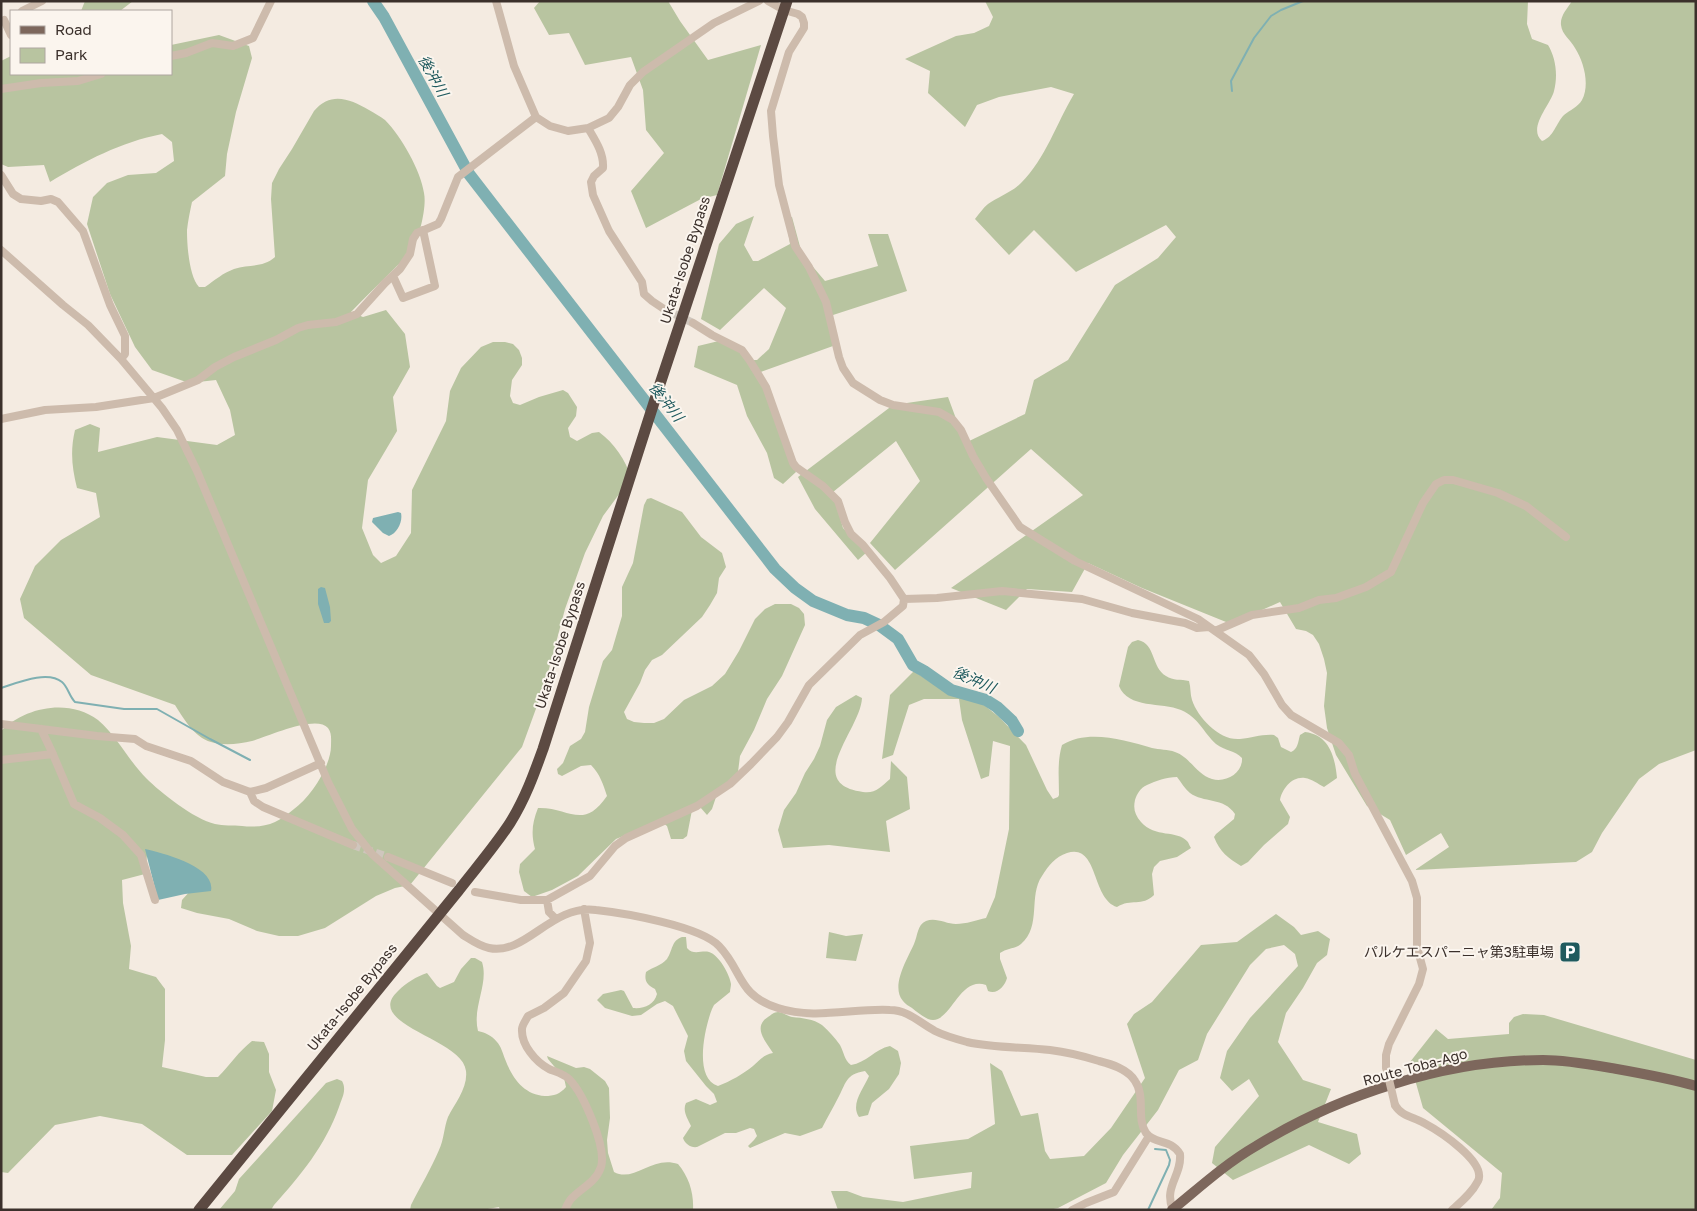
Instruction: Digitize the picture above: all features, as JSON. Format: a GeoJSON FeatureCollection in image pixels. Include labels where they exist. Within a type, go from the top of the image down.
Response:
{"type":"FeatureCollection","features":[{"type":"Feature","properties":{"kind":"highway","name":"Ukata-Isobe Bypass"},"geometry":{"type":"LineString","coordinates":[[199,1210],[500,838],[518,809],[532,780],[658,390],[786,6]]}},
{"type":"Feature","properties":{"kind":"main road","name":"Route Toba-Ago"},"geometry":{"type":"LineString","coordinates":[[1172,1210],[1225,1166],[1304,1119],[1345,1101],[1396,1084],[1455,1068],[1487,1063],[1544,1060],[1576,1062],[1654,1076],[1696,1086]]}},
{"type":"Feature","properties":{"kind":"street"},"geometry":{"type":"LineString","coordinates":[[24,10],[42,1]]}},
{"type":"Feature","properties":{"kind":"street"},"geometry":{"type":"LineString","coordinates":[[172,56],[186,53],[212,43],[232,46],[253,38],[271,1]]}},
{"type":"Feature","properties":{"kind":"street"},"geometry":{"type":"LineString","coordinates":[[496,1],[514,66],[536,117],[559,129],[568,131],[588,128],[609,118],[618,107],[630,85],[657,61],[714,23],[759,1]]}},
{"type":"Feature","properties":{"kind":"street"},"geometry":{"type":"LineString","coordinates":[[768,1],[786,6],[802,17],[804,23],[804,28],[789,52],[771,111],[772,136],[779,185],[795,246],[809,267],[826,302],[843,368],[853,383],[880,400],[893,405],[939,412],[953,420],[986,478],[1020,527],[1075,561],[1198,619],[1249,655],[1264,674],[1282,705],[1291,715],[1339,743],[1349,755],[1359,782],[1412,881],[1417,898],[1417,947],[1422,969],[1419,984],[1389,1044],[1386,1055],[1386,1067],[1395,1106],[1398,1111],[1424,1123],[1444,1136],[1473,1161],[1477,1167],[1479,1180],[1452,1210]]}},
{"type":"Feature","properties":{"kind":"street"},"geometry":{"type":"LineString","coordinates":[[6,19],[10,32]]}},
{"type":"Feature","properties":{"kind":"street"},"geometry":{"type":"LineString","coordinates":[[1,89],[41,82],[78,81],[98,75]]}},
{"type":"Feature","properties":{"kind":"street"},"geometry":{"type":"LineString","coordinates":[[1,418],[45,410],[96,407],[154,398],[198,380],[215,367],[234,357],[276,340],[298,328],[336,322],[358,314],[400,269],[410,254],[413,239],[417,233],[438,224],[458,178],[536,117]]}},
{"type":"Feature","properties":{"kind":"street"},"geometry":{"type":"LineString","coordinates":[[588,128],[604,160],[603,168],[594,176],[591,182],[593,196],[609,231],[642,282],[644,294],[664,309]]}},
{"type":"Feature","properties":{"kind":"street"},"geometry":{"type":"LineString","coordinates":[[2,179],[13,194],[21,199],[41,201],[51,199],[58,202],[83,232],[110,305],[125,336],[125,354],[121,359]]}},
{"type":"Feature","properties":{"kind":"street"},"geometry":{"type":"LineString","coordinates":[[393,276],[403,298],[434,286],[422,230]]}},
{"type":"Feature","properties":{"kind":"street"},"geometry":{"type":"LineString","coordinates":[[1,250],[88,325],[121,359],[154,398],[177,430],[197,471],[321,763],[352,829],[380,864],[463,935],[477,944],[500,949],[516,944],[555,918],[584,909],[654,919],[708,938],[718,945],[744,987],[752,995],[775,1007],[816,1014],[891,1010],[912,1016],[951,1038],[978,1044],[1059,1051],[1109,1064],[1130,1074],[1136,1082],[1142,1101],[1142,1125],[1149,1136],[1173,1145],[1180,1154],[1179,1167],[1170,1191],[1172,1210]]}},
{"type":"Feature","properties":{"kind":"street"},"geometry":{"type":"LineString","coordinates":[[475,892],[521,900],[547,900],[590,876],[615,846],[626,838],[697,806],[730,784],[777,737],[788,722],[809,685],[860,635],[898,612],[903,606],[904,599],[890,578],[863,544],[851,534],[838,501],[824,486],[793,462],[766,387],[742,350],[693,323]]}},
{"type":"Feature","properties":{"kind":"street"},"geometry":{"type":"LineString","coordinates":[[904,599],[937,598],[1002,591],[1082,599],[1132,613],[1185,623],[1197,628],[1212,629],[1252,615],[1299,608],[1318,600],[1336,598],[1366,587],[1391,572],[1423,503],[1436,484],[1444,480],[1453,480],[1498,493],[1526,506],[1566,536]]}},
{"type":"Feature","properties":{"kind":"street"},"geometry":{"type":"LineString","coordinates":[[1,724],[135,739],[146,746],[191,761],[223,782],[250,792],[266,788],[321,763]]}},
{"type":"Feature","properties":{"kind":"street"},"geometry":{"type":"LineString","coordinates":[[41,729],[54,754],[74,804],[100,818],[122,835],[141,855],[155,900]]}},
{"type":"Feature","properties":{"kind":"street"},"geometry":{"type":"LineString","coordinates":[[1,760],[54,754]]}},
{"type":"Feature","properties":{"kind":"street"},"geometry":{"type":"LineString","coordinates":[[250,792],[254,801],[263,807],[353,845]]}},
{"type":"Feature","properties":{"kind":"street"},"geometry":{"type":"LineString","coordinates":[[388,857],[452,883]]}},
{"type":"Feature","properties":{"kind":"street"},"geometry":{"type":"LineString","coordinates":[[547,900],[549,912],[555,918]]}},
{"type":"Feature","properties":{"kind":"street"},"geometry":{"type":"LineString","coordinates":[[565,1210],[571,1199],[589,1185],[599,1172],[602,1162],[599,1141],[576,1087],[566,1076],[548,1069],[534,1057],[524,1041],[522,1030],[528,1016],[544,1008],[564,993],[586,961],[590,943],[584,909]]}},
{"type":"Feature","properties":{"kind":"street"},"geometry":{"type":"LineString","coordinates":[[1072,1210],[1114,1192],[1149,1136]]}},
{"type":"Feature","properties":{"kind":"green space"},"geometry":{"type":"Polygon","coordinates":[[[85,1],[133,1],[121,10],[81,10],[85,1]]]}},
{"type":"Feature","properties":{"kind":"green space"},"geometry":{"type":"Polygon","coordinates":[[[540,1],[668,1],[708,60],[761,45],[717,195],[701,199],[646,228],[631,191],[664,153],[646,130],[643,90],[631,57],[585,65],[569,33],[549,35],[534,8],[540,1]]]}},
{"type":"Feature","properties":{"kind":"green space"},"geometry":{"type":"Polygon","coordinates":[[[985,1],[1528,1],[1527,24],[1532,39],[1548,45],[1556,67],[1554,91],[1538,123],[1538,136],[1542,141],[1552,133],[1564,115],[1576,107],[1582,100],[1586,88],[1581,60],[1563,32],[1561,25],[1563,16],[1572,1],[1696,1],[1696,750],[1659,764],[1639,779],[1602,833],[1592,852],[1576,862],[1415,870],[1449,847],[1441,833],[1406,855],[1390,820],[1367,806],[1336,755],[1327,728],[1324,706],[1327,673],[1319,644],[1313,635],[1296,629],[1280,602],[1231,624],[1142,588],[1088,563],[1072,592],[1027,589],[1006,610],[951,588],[1083,495],[1031,449],[895,570],[870,543],[920,481],[896,441],[833,492],[843,528],[867,552],[858,560],[815,509],[798,477],[893,405],[948,397],[965,443],[1025,414],[1034,380],[1068,360],[1115,285],[1158,258],[1176,237],[1166,225],[1076,272],[1034,230],[1009,255],[975,219],[988,204],[1009,192],[1030,173],[1044,152],[1074,94],[1051,87],[999,97],[977,105],[965,127],[928,93],[930,71],[905,59],[956,36],[974,33],[989,26],[993,17],[985,1]]]}},
{"type":"Feature","properties":{"kind":"green space"},"geometry":{"type":"Polygon","coordinates":[[[219,35],[249,46],[252,58],[236,112],[227,154],[225,176],[192,202],[187,230],[187,244],[193,276],[199,287],[205,287],[234,269],[266,263],[275,257],[271,199],[272,183],[314,111],[327,101],[334,99],[348,100],[385,120],[409,154],[419,175],[425,199],[420,230],[413,249],[351,312],[363,317],[386,310],[405,334],[410,367],[393,397],[397,431],[368,480],[362,528],[373,555],[381,563],[396,556],[411,533],[412,490],[446,421],[450,391],[461,368],[481,347],[493,342],[513,344],[519,350],[522,358],[522,365],[512,380],[510,396],[513,403],[520,405],[563,390],[568,393],[577,407],[576,416],[568,428],[570,437],[577,441],[592,433],[599,432],[619,452],[631,478],[603,516],[585,553],[565,609],[545,684],[522,747],[410,885],[395,888],[376,896],[325,928],[298,936],[279,936],[257,931],[229,919],[181,908],[182,900],[191,890],[147,855],[145,874],[122,880],[123,903],[131,946],[129,969],[156,977],[165,989],[165,1040],[162,1067],[206,1077],[218,1077],[252,1041],[264,1042],[269,1054],[269,1072],[276,1090],[272,1111],[232,1155],[187,1155],[142,1124],[100,1116],[55,1125],[8,1173],[1,1172],[1,731],[22,716],[48,708],[61,707],[86,713],[105,726],[140,771],[160,791],[197,817],[221,825],[267,825],[282,818],[300,804],[313,790],[324,772],[330,754],[330,732],[322,724],[303,725],[237,744],[221,744],[205,740],[190,727],[175,705],[91,675],[24,618],[20,599],[35,566],[61,540],[100,517],[96,493],[77,488],[72,459],[75,430],[90,424],[100,428],[98,452],[157,437],[217,445],[235,435],[230,410],[216,380],[189,383],[152,370],[135,347],[110,294],[87,224],[93,197],[107,183],[128,175],[156,173],[174,161],[172,142],[162,134],[147,137],[118,147],[50,182],[44,165],[8,167],[1,164],[1,61],[10,56],[10,75],[172,75],[172,45],[219,35]]]}},
{"type":"Feature","properties":{"kind":"green space"},"geometry":{"type":"Polygon","coordinates":[[[754,216],[744,245],[753,261],[758,261],[790,244],[786,218],[792,217],[802,254],[825,281],[878,266],[868,234],[888,234],[907,291],[833,315],[833,346],[758,373],[796,472],[783,484],[774,478],[767,453],[747,416],[737,385],[694,367],[698,346],[727,339],[752,360],[757,360],[769,349],[786,308],[764,288],[720,330],[701,319],[719,244],[736,224],[754,216]]]}},
{"type":"Feature","properties":{"kind":"green space"},"geometry":{"type":"Polygon","coordinates":[[[651,498],[682,512],[701,537],[722,553],[726,567],[719,578],[717,593],[702,617],[662,655],[652,660],[645,670],[624,712],[627,719],[634,722],[654,723],[664,719],[684,700],[712,686],[725,674],[755,619],[765,609],[775,604],[791,604],[799,608],[804,614],[805,625],[782,676],[767,699],[754,730],[740,756],[738,772],[716,797],[712,809],[707,815],[700,807],[692,810],[687,836],[683,839],[671,839],[667,826],[660,821],[616,839],[578,876],[552,890],[532,897],[524,891],[519,872],[520,864],[535,849],[533,828],[538,808],[583,815],[598,807],[607,796],[603,783],[591,765],[581,766],[562,776],[558,774],[557,769],[563,763],[570,746],[581,739],[585,732],[589,707],[603,661],[612,650],[622,616],[622,587],[633,563],[644,505],[647,499],[651,498]]]}},
{"type":"Feature","properties":{"kind":"green space"},"geometry":{"type":"Polygon","coordinates":[[[1138,640],[1148,646],[1161,672],[1169,678],[1189,681],[1191,698],[1195,707],[1205,721],[1218,732],[1232,739],[1274,735],[1278,738],[1281,747],[1291,752],[1296,747],[1300,735],[1305,732],[1313,734],[1326,743],[1330,749],[1335,763],[1337,778],[1324,787],[1313,780],[1305,778],[1296,779],[1288,784],[1280,800],[1290,817],[1288,824],[1248,862],[1241,866],[1225,854],[1214,837],[1234,819],[1235,814],[1230,809],[1225,805],[1190,793],[1177,777],[1145,786],[1138,793],[1134,803],[1135,812],[1141,822],[1153,830],[1183,838],[1191,848],[1177,857],[1160,861],[1154,867],[1152,874],[1154,895],[1145,901],[1122,904],[1117,907],[1109,902],[1103,894],[1085,856],[1077,852],[1063,855],[1050,865],[1038,884],[1033,920],[1027,937],[1019,946],[1000,953],[1000,959],[1007,978],[1002,987],[997,991],[991,992],[988,991],[986,985],[976,984],[968,987],[942,1016],[936,1020],[926,1018],[905,1003],[899,995],[898,988],[901,972],[919,928],[926,921],[934,920],[960,924],[986,918],[995,897],[1009,829],[1010,746],[993,741],[989,776],[981,779],[962,720],[959,699],[924,699],[909,705],[893,755],[882,759],[890,695],[914,671],[942,690],[984,705],[999,717],[1026,745],[1053,799],[1059,795],[1059,764],[1062,745],[1072,740],[1083,738],[1118,739],[1155,749],[1172,751],[1180,754],[1207,777],[1223,780],[1233,776],[1240,768],[1242,758],[1236,753],[1216,744],[1197,721],[1187,713],[1173,708],[1138,702],[1123,693],[1119,686],[1128,647],[1132,642],[1138,640]]]}},
{"type":"Feature","properties":{"kind":"green space"},"geometry":{"type":"Polygon","coordinates":[[[856,695],[862,698],[859,711],[839,754],[836,767],[837,778],[845,787],[863,792],[874,791],[890,779],[891,761],[907,777],[910,809],[886,821],[890,852],[829,845],[783,848],[778,830],[784,810],[796,793],[814,759],[820,746],[827,720],[836,707],[856,695]]]}},
{"type":"Feature","properties":{"kind":"green space"},"geometry":{"type":"Polygon","coordinates":[[[1276,914],[1294,927],[1301,935],[1318,931],[1330,939],[1327,955],[1317,963],[1286,1013],[1278,1042],[1303,1080],[1331,1089],[1318,1122],[1357,1134],[1361,1154],[1349,1164],[1309,1145],[1233,1180],[1212,1163],[1215,1147],[1259,1096],[1249,1079],[1232,1091],[1220,1078],[1227,1051],[1250,1018],[1298,966],[1295,954],[1284,945],[1266,949],[1250,965],[1207,1034],[1198,1060],[1179,1070],[1158,1110],[1123,1155],[1106,1183],[1058,1208],[1049,1210],[838,1210],[831,1191],[847,1191],[863,1197],[903,1202],[971,1188],[972,1172],[914,1179],[910,1146],[968,1139],[995,1124],[990,1063],[1002,1071],[1021,1116],[1038,1113],[1045,1151],[1050,1159],[1084,1156],[1111,1128],[1145,1078],[1127,1024],[1134,1014],[1152,1002],[1201,945],[1237,942],[1276,914]]]}},
{"type":"Feature","properties":{"kind":"green space"},"geometry":{"type":"Polygon","coordinates":[[[829,932],[846,936],[863,934],[856,961],[826,958],[829,932]]]}},
{"type":"Feature","properties":{"kind":"green space"},"geometry":{"type":"Polygon","coordinates":[[[682,937],[686,937],[687,948],[692,952],[709,952],[717,957],[726,971],[731,984],[730,992],[714,1005],[706,1028],[703,1063],[710,1081],[718,1086],[732,1080],[764,1056],[773,1053],[762,1035],[761,1025],[763,1021],[775,1012],[780,1012],[792,1017],[811,1020],[822,1025],[840,1045],[845,1058],[851,1065],[861,1062],[890,1046],[898,1051],[901,1063],[899,1074],[889,1089],[872,1103],[868,1115],[859,1117],[856,1107],[869,1076],[865,1071],[858,1072],[847,1080],[822,1128],[800,1136],[785,1133],[750,1148],[748,1146],[757,1136],[754,1129],[750,1128],[736,1133],[725,1133],[697,1147],[687,1144],[683,1138],[691,1126],[685,1112],[686,1103],[696,1099],[710,1105],[717,1102],[714,1094],[686,1061],[684,1051],[688,1036],[673,1006],[665,1001],[641,1015],[632,1016],[605,1008],[597,1000],[603,994],[621,990],[624,991],[633,1008],[641,1008],[651,1004],[657,994],[645,978],[646,972],[665,961],[674,943],[682,937]]]}},
{"type":"Feature","properties":{"kind":"green space"},"geometry":{"type":"Polygon","coordinates":[[[471,958],[482,962],[484,970],[477,1013],[478,1031],[495,1040],[501,1048],[515,1079],[531,1092],[538,1095],[551,1096],[566,1087],[564,1078],[547,1056],[576,1068],[584,1067],[590,1069],[605,1081],[609,1088],[610,1118],[607,1140],[608,1153],[614,1172],[629,1174],[660,1163],[678,1164],[690,1186],[693,1197],[693,1210],[500,1210],[499,1207],[482,1210],[410,1210],[441,1146],[448,1117],[465,1083],[466,1071],[461,1059],[449,1049],[403,1023],[393,1013],[390,1003],[398,991],[405,985],[427,973],[440,988],[454,982],[461,969],[471,958]]]}},
{"type":"Feature","properties":{"kind":"green space"},"geometry":{"type":"Polygon","coordinates":[[[1523,1014],[1544,1015],[1696,1060],[1696,1210],[1491,1210],[1500,1198],[1502,1173],[1423,1108],[1410,1062],[1436,1029],[1448,1039],[1509,1034],[1509,1023],[1514,1017],[1523,1014]]]}},
{"type":"Feature","properties":{"kind":"green space"},"geometry":{"type":"Polygon","coordinates":[[[337,1079],[342,1081],[344,1094],[327,1135],[303,1171],[271,1210],[219,1210],[235,1191],[239,1179],[326,1083],[337,1079]]]}},
{"type":"Feature","properties":{"kind":"water"},"geometry":{"type":"Polygon","coordinates":[[[398,512],[401,513],[400,523],[397,530],[389,536],[372,522],[373,518],[398,512]]]}},
{"type":"Feature","properties":{"kind":"water"},"geometry":{"type":"Polygon","coordinates":[[[321,587],[325,588],[330,607],[331,621],[329,623],[324,623],[318,604],[318,589],[321,587]]]}},
{"type":"Feature","properties":{"kind":"water"},"geometry":{"type":"Polygon","coordinates":[[[145,849],[175,857],[197,868],[205,874],[210,882],[211,891],[158,900],[145,849]]]}},
{"type":"Feature","properties":{"kind":"waterway","name":"後沖川"},"geometry":{"type":"LineString","coordinates":[[373,1],[384,17],[469,174],[775,569],[795,588],[813,601],[847,615],[864,618],[879,625],[898,639],[913,665],[951,690],[986,700],[1012,721],[1018,731]]}},
{"type":"Feature","properties":{"kind":"waterway"},"geometry":{"type":"LineString","coordinates":[[1232,91],[1231,81],[1254,38],[1271,16],[1303,1]]}},
{"type":"Feature","properties":{"kind":"waterway"},"geometry":{"type":"LineString","coordinates":[[1,688],[40,677],[56,679],[64,684],[75,702],[124,709],[157,709],[250,760]]}},
{"type":"Feature","properties":{"kind":"waterway"},"geometry":{"type":"LineString","coordinates":[[1148,1210],[1170,1160],[1166,1150],[1155,1149]]}},
{"type":"Feature","properties":{"kind":"tunnel"},"geometry":{"type":"LineString","coordinates":[[664,309],[693,323]]}},
{"type":"Feature","properties":{"kind":"tunnel"},"geometry":{"type":"LineString","coordinates":[[353,845],[388,857]]}},
{"type":"Feature","properties":{"kind":"place","name":"パルケエスパーニャ第3駐車場"},"geometry":{"type":"Point","coordinates":[1570,952]}}]}
